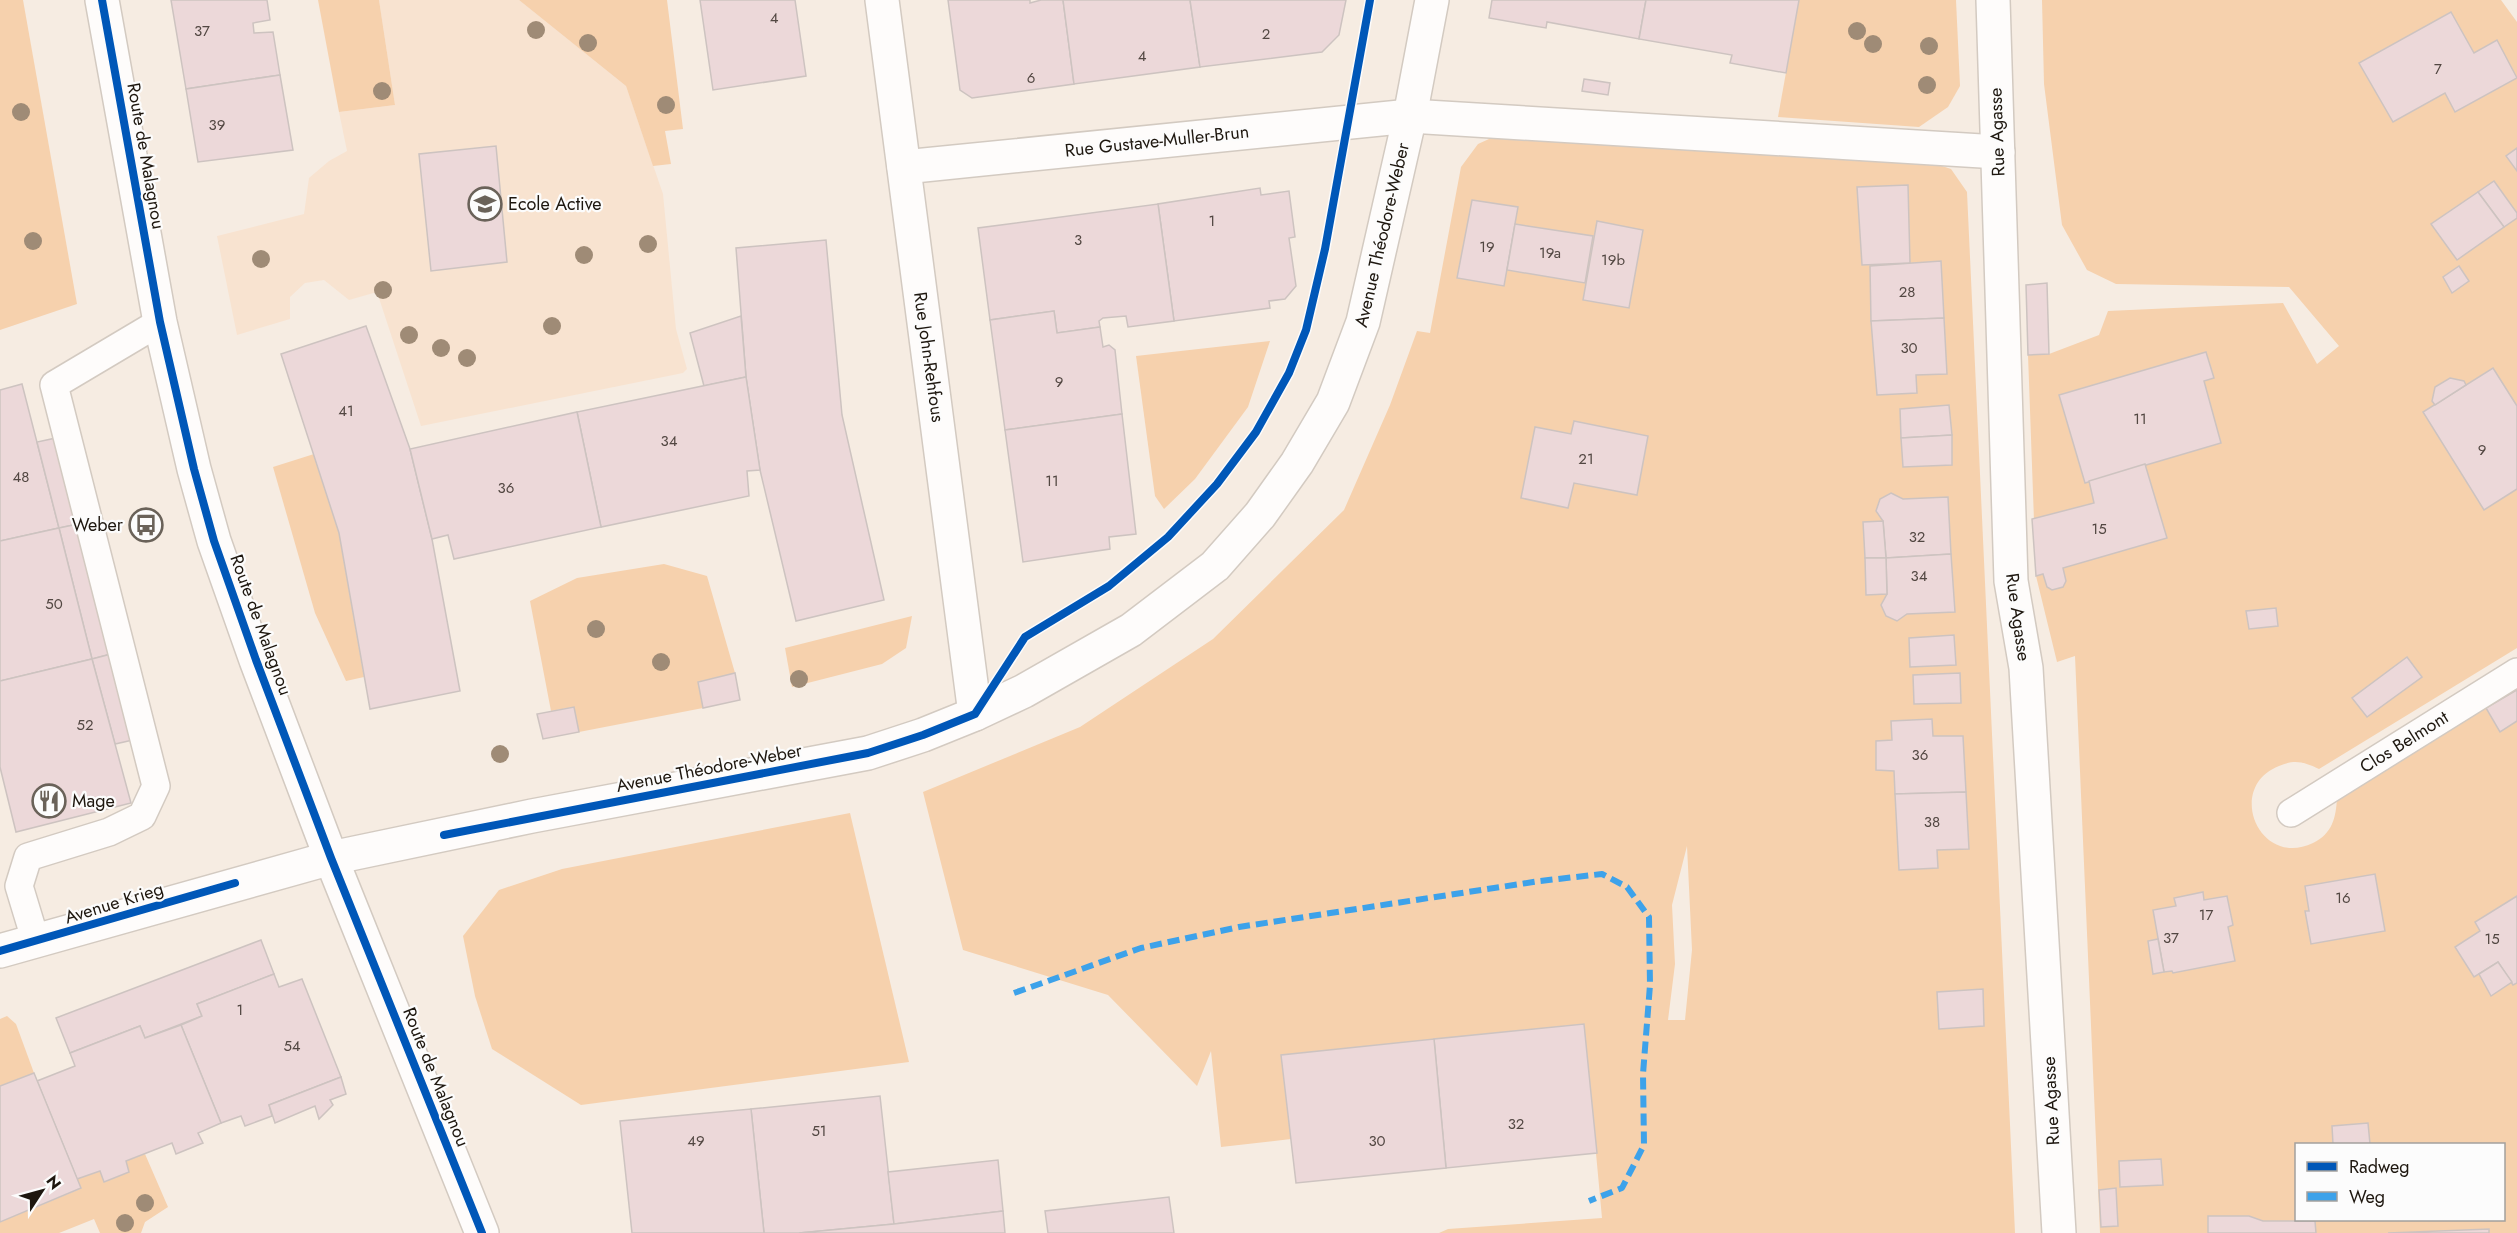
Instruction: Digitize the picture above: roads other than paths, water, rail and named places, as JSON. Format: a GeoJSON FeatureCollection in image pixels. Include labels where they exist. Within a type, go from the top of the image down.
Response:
{"type":"FeatureCollection","features":[{"type":"Feature","properties":{"kind":"street","name":"Route de Malagnou"},"geometry":{"type":"LineString","coordinates":[[102,0],[160,322],[191,458],[214,541],[256,660],[331,858],[482,1233]]}},
{"type":"Feature","properties":{"kind":"street","name":"Rue John-Rehfous"},"geometry":{"type":"LineString","coordinates":[[882,0],[975,714]]}},
{"type":"Feature","properties":{"kind":"street","name":"Avenue Théodore-Weber"},"geometry":{"type":"LineString","coordinates":[[331,858],[532,816],[868,753],[923,735],[1024,691],[1131,630],[1215,566],[1266,506],[1297,463],[1333,402],[1364,321],[1410,117],[1432,0]]}},
{"type":"Feature","properties":{"kind":"street","name":"Rue Agasse"},"geometry":{"type":"LineString","coordinates":[[1993,0],[2011,581],[2026,668],[2058,1233]]}},
{"type":"Feature","properties":{"kind":"street","name":"Rue Gustave-Muller-Brun"},"geometry":{"type":"LineString","coordinates":[[904,166],[1410,117],[1998,152]]}},
{"type":"Feature","properties":{"kind":"street","name":"Avenue Krieg"},"geometry":{"type":"LineString","coordinates":[[0,951],[235,883],[331,858]]}},
{"type":"Feature","properties":{"kind":"lane"},"geometry":{"type":"LineString","coordinates":[[36,942],[19,886],[28,857],[109,832],[142,816],[156,786],[54,385],[160,322]]}},
{"type":"Feature","properties":{"kind":"lane","name":"Clos Belmont"},"geometry":{"type":"LineString","coordinates":[[2291,813],[2517,672]]}},
{"type":"Feature","properties":{"kind":"place","name":"Ecole Active"},"geometry":{"type":"Point","coordinates":[485,204]}},
{"type":"Feature","properties":{"kind":"place","name":"Weber"},"geometry":{"type":"Point","coordinates":[146,525]}},
{"type":"Feature","properties":{"kind":"place","name":"Mage"},"geometry":{"type":"Point","coordinates":[49,801]}}]}
